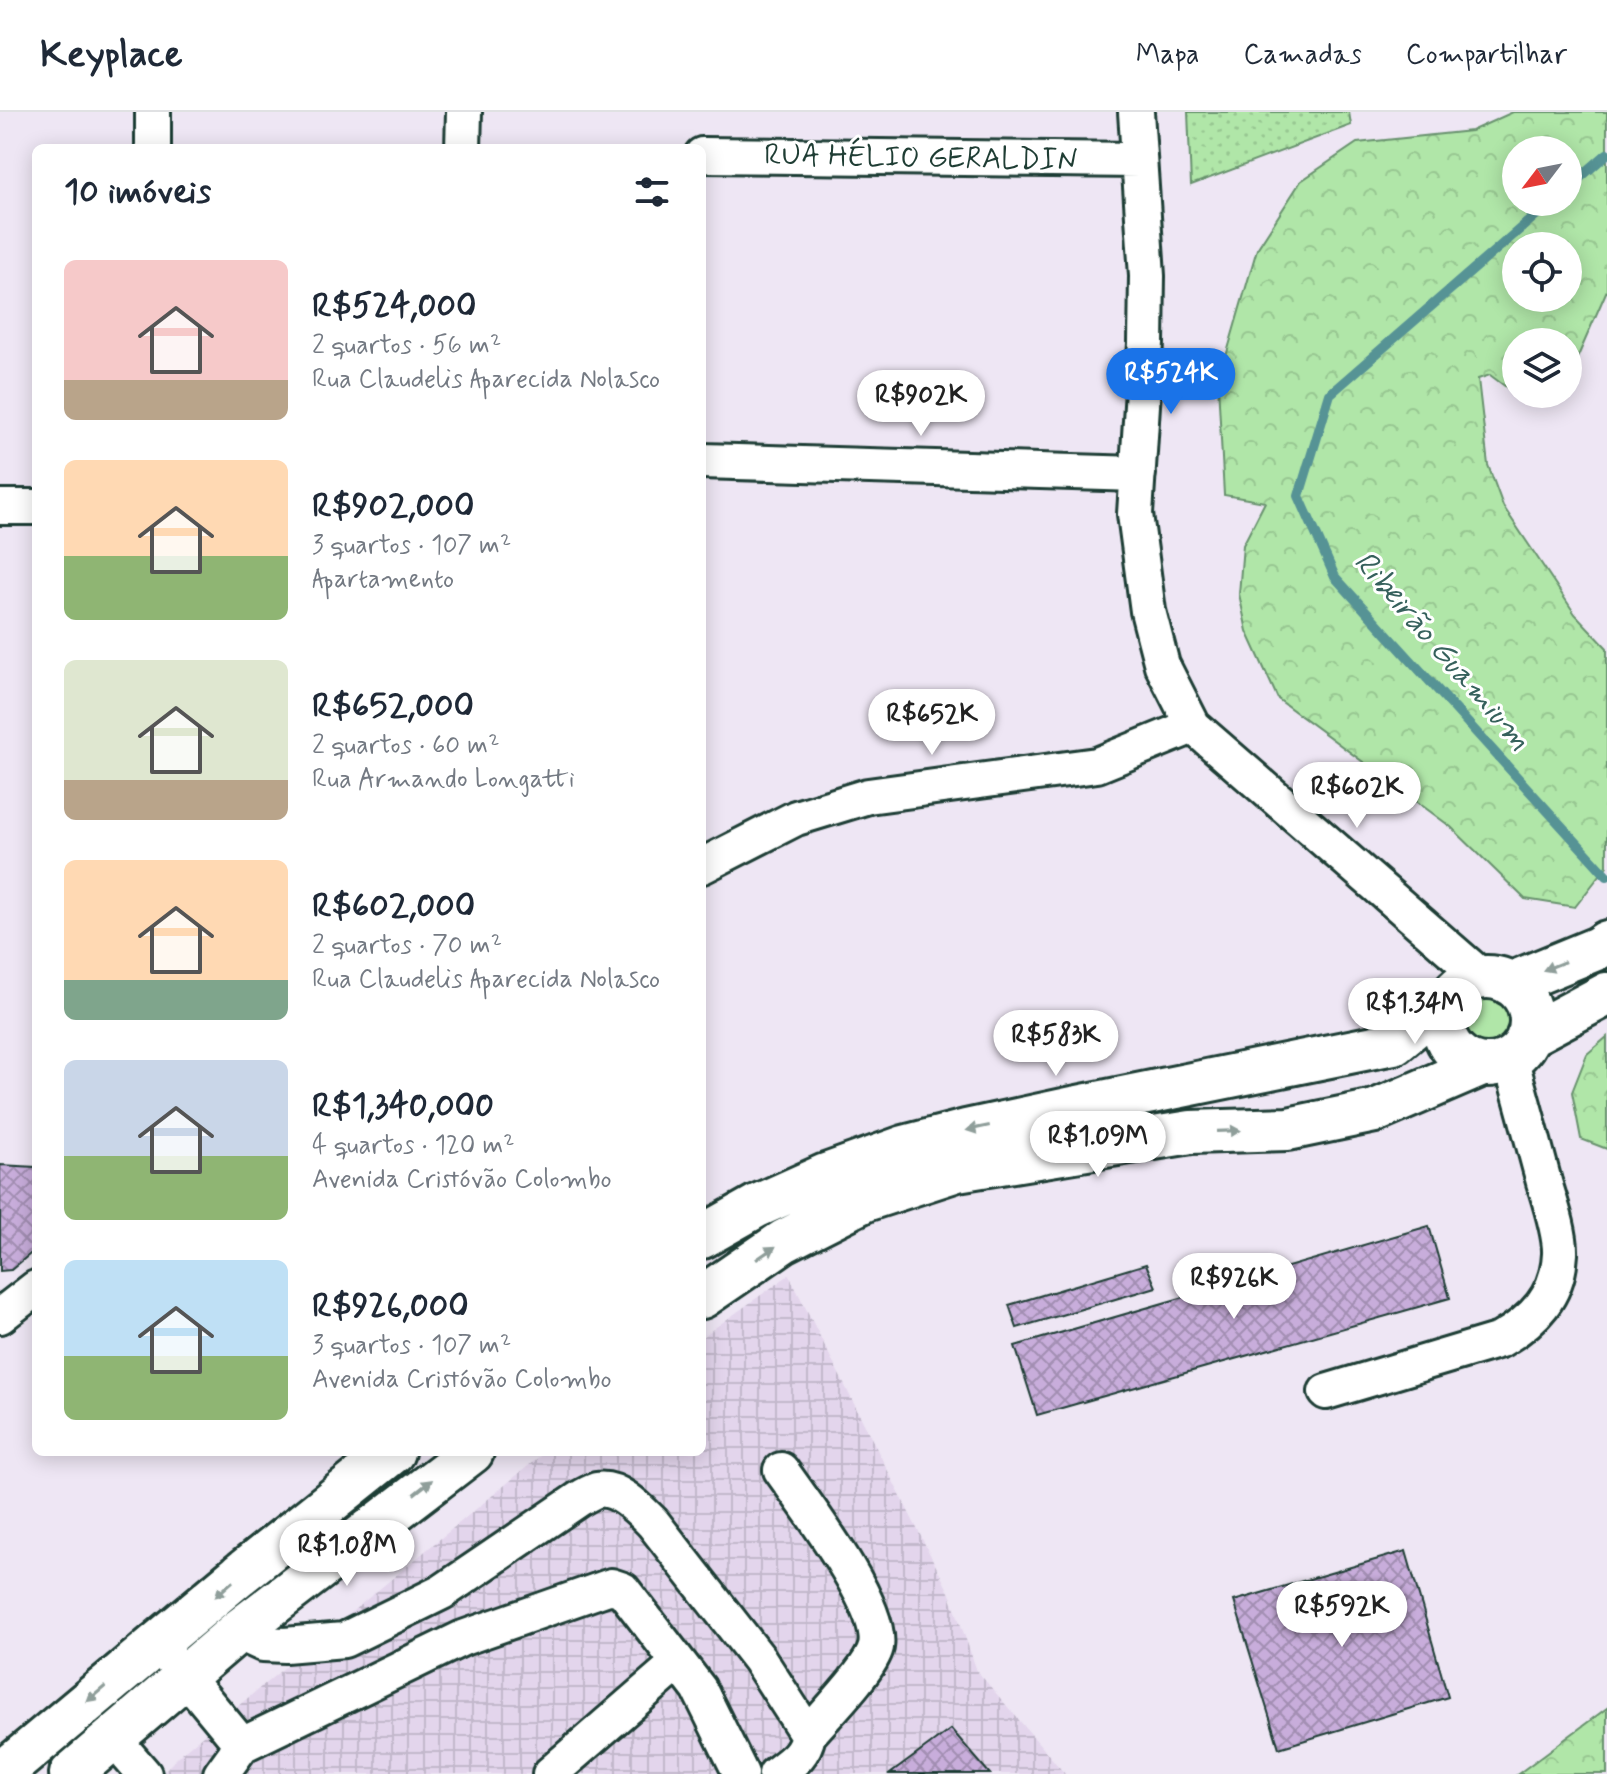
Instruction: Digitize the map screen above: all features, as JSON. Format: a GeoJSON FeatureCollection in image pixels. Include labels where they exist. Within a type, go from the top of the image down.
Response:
{"type":"FeatureCollection","features":[{"type":"Feature","properties":{"kind":"main road"},"geometry":{"type":"LineString","coordinates":[[706,1235],[757,1206],[826,1175],[904,1147],[1057,1111],[1394,1043],[1481,986],[1602,945]]}},
{"type":"Feature","properties":{"kind":"main road"},"geometry":{"type":"LineString","coordinates":[[1481,986],[1521,994],[1529,1007],[1531,1021],[1507,1053],[1461,1056],[1447,1039],[1444,1017],[1481,986]]}},
{"type":"Feature","properties":{"kind":"main road"},"geometry":{"type":"LineString","coordinates":[[706,1294],[784,1241],[865,1200],[957,1170],[1191,1132],[1288,1129],[1375,1111],[1507,1053],[1607,994]]}},
{"type":"Feature","properties":{"kind":"main road"},"geometry":{"type":"LineString","coordinates":[[1,1774],[388,1456]]}},
{"type":"Feature","properties":{"kind":"main road"},"geometry":{"type":"LineString","coordinates":[[71,1774],[237,1632],[467,1456]]}},
{"type":"Feature","properties":{"kind":"street"},"geometry":{"type":"LineString","coordinates":[[153,112],[153,144]]}},
{"type":"Feature","properties":{"kind":"street"},"geometry":{"type":"LineString","coordinates":[[463,144],[464,112]]}},
{"type":"Feature","properties":{"kind":"street"},"geometry":{"type":"LineString","coordinates":[[1136,112],[1147,276],[1135,514],[1148,611],[1162,665],[1193,726],[1481,986]]}},
{"type":"Feature","properties":{"kind":"street","name":"RUA HÉLIO GERALDIN"},"geometry":{"type":"LineString","coordinates":[[706,155],[1139,160]]}},
{"type":"Feature","properties":{"kind":"street"},"geometry":{"type":"LineString","coordinates":[[706,461],[1138,474]]}},
{"type":"Feature","properties":{"kind":"street"},"geometry":{"type":"LineString","coordinates":[[0,507],[32,507]]}},
{"type":"Feature","properties":{"kind":"street"},"geometry":{"type":"LineString","coordinates":[[706,864],[796,818],[868,796],[1097,765],[1193,726]]}},
{"type":"Feature","properties":{"kind":"street"},"geometry":{"type":"LineString","coordinates":[[1326,1392],[1500,1340],[1524,1326],[1538,1313],[1548,1297],[1560,1253],[1550,1204],[1507,1053]]}},
{"type":"Feature","properties":{"kind":"street"},"geometry":{"type":"LineString","coordinates":[[0,1316],[32,1291]]}},
{"type":"Feature","properties":{"kind":"street"},"geometry":{"type":"LineString","coordinates":[[776,1774],[805,1749],[808,1735],[864,1670],[876,1647],[871,1614],[833,1543],[781,1470]]}},
{"type":"Feature","properties":{"kind":"street"},"geometry":{"type":"LineString","coordinates":[[237,1632],[263,1644],[344,1640],[442,1592],[579,1499],[598,1490],[613,1492],[635,1505],[653,1523],[759,1659],[808,1735]]}},
{"type":"Feature","properties":{"kind":"street"},"geometry":{"type":"LineString","coordinates":[[221,1774],[242,1745],[463,1638],[611,1586],[623,1590],[699,1689],[741,1774]]}},
{"type":"Feature","properties":{"kind":"street"},"geometry":{"type":"LineString","coordinates":[[156,1644],[186,1674],[242,1745]]}},
{"type":"Feature","properties":{"kind":"street"},"geometry":{"type":"LineString","coordinates":[[550,1774],[678,1663]]}},
{"type":"Feature","properties":{"kind":"street"},"geometry":{"type":"LineString","coordinates":[[112,1737],[144,1774]]}},
{"type":"Feature","properties":{"kind":"shaded area"},"geometry":{"type":"Polygon","coordinates":[[[789,1275],[950,1594],[977,1671],[1065,1774],[161,1774],[185,1750],[540,1456],[706,1456],[706,1334],[789,1275]]]}},
{"type":"Feature","properties":{"kind":"green space"},"geometry":{"type":"Polygon","coordinates":[[[1188,112],[1349,112],[1351,125],[1191,185],[1188,112]]]}},
{"type":"Feature","properties":{"kind":"green space"},"geometry":{"type":"Polygon","coordinates":[[[1513,112],[1607,112],[1607,290],[1582,347],[1582,328],[1502,328],[1502,384],[1490,375],[1478,379],[1488,465],[1503,506],[1575,614],[1607,648],[1607,866],[1575,907],[1525,899],[1451,827],[1278,699],[1247,631],[1239,594],[1243,545],[1265,502],[1224,495],[1218,384],[1257,249],[1301,181],[1357,143],[1471,131],[1513,112]]]}},
{"type":"Feature","properties":{"kind":"green space"},"geometry":{"type":"Polygon","coordinates":[[[1488,990],[1500,992],[1509,999],[1516,1008],[1516,1032],[1509,1041],[1500,1048],[1488,1050],[1476,1048],[1467,1041],[1460,1032],[1458,1020],[1460,1008],[1467,999],[1476,992],[1488,990]]]}},
{"type":"Feature","properties":{"kind":"green space"},"geometry":{"type":"Polygon","coordinates":[[[1607,1037],[1607,1149],[1581,1139],[1572,1092],[1587,1054],[1607,1037]]]}},
{"type":"Feature","properties":{"kind":"green space"},"geometry":{"type":"Polygon","coordinates":[[[1607,1708],[1607,1774],[1518,1774],[1607,1708]]]}},
{"type":"Feature","properties":{"kind":"building"},"geometry":{"type":"Polygon","coordinates":[[[0,1165],[32,1167],[32,1252],[11,1270],[0,1271],[0,1165]]]}},
{"type":"Feature","properties":{"kind":"building"},"geometry":{"type":"Polygon","coordinates":[[[1429,1226],[1450,1298],[1037,1415],[1015,1346],[1429,1226]]]}},
{"type":"Feature","properties":{"kind":"building"},"geometry":{"type":"Polygon","coordinates":[[[1146,1264],[1156,1287],[1017,1328],[1009,1305],[1146,1264]]]}},
{"type":"Feature","properties":{"kind":"building"},"geometry":{"type":"Polygon","coordinates":[[[1406,1551],[1448,1697],[1279,1748],[1234,1601],[1406,1551]]]}},
{"type":"Feature","properties":{"kind":"building"},"geometry":{"type":"Polygon","coordinates":[[[951,1729],[990,1774],[890,1774],[951,1729]]]}},
{"type":"Feature","properties":{"kind":"waterway","name":"Ribeirão Guamium"},"geometry":{"type":"LineString","coordinates":[[1582,176],[1607,154]]}},
{"type":"Feature","properties":{"kind":"waterway","name":"Ribeirão Guamium"},"geometry":{"type":"LineString","coordinates":[[1535,216],[1330,394],[1299,496],[1335,577],[1607,876]]}}]}
